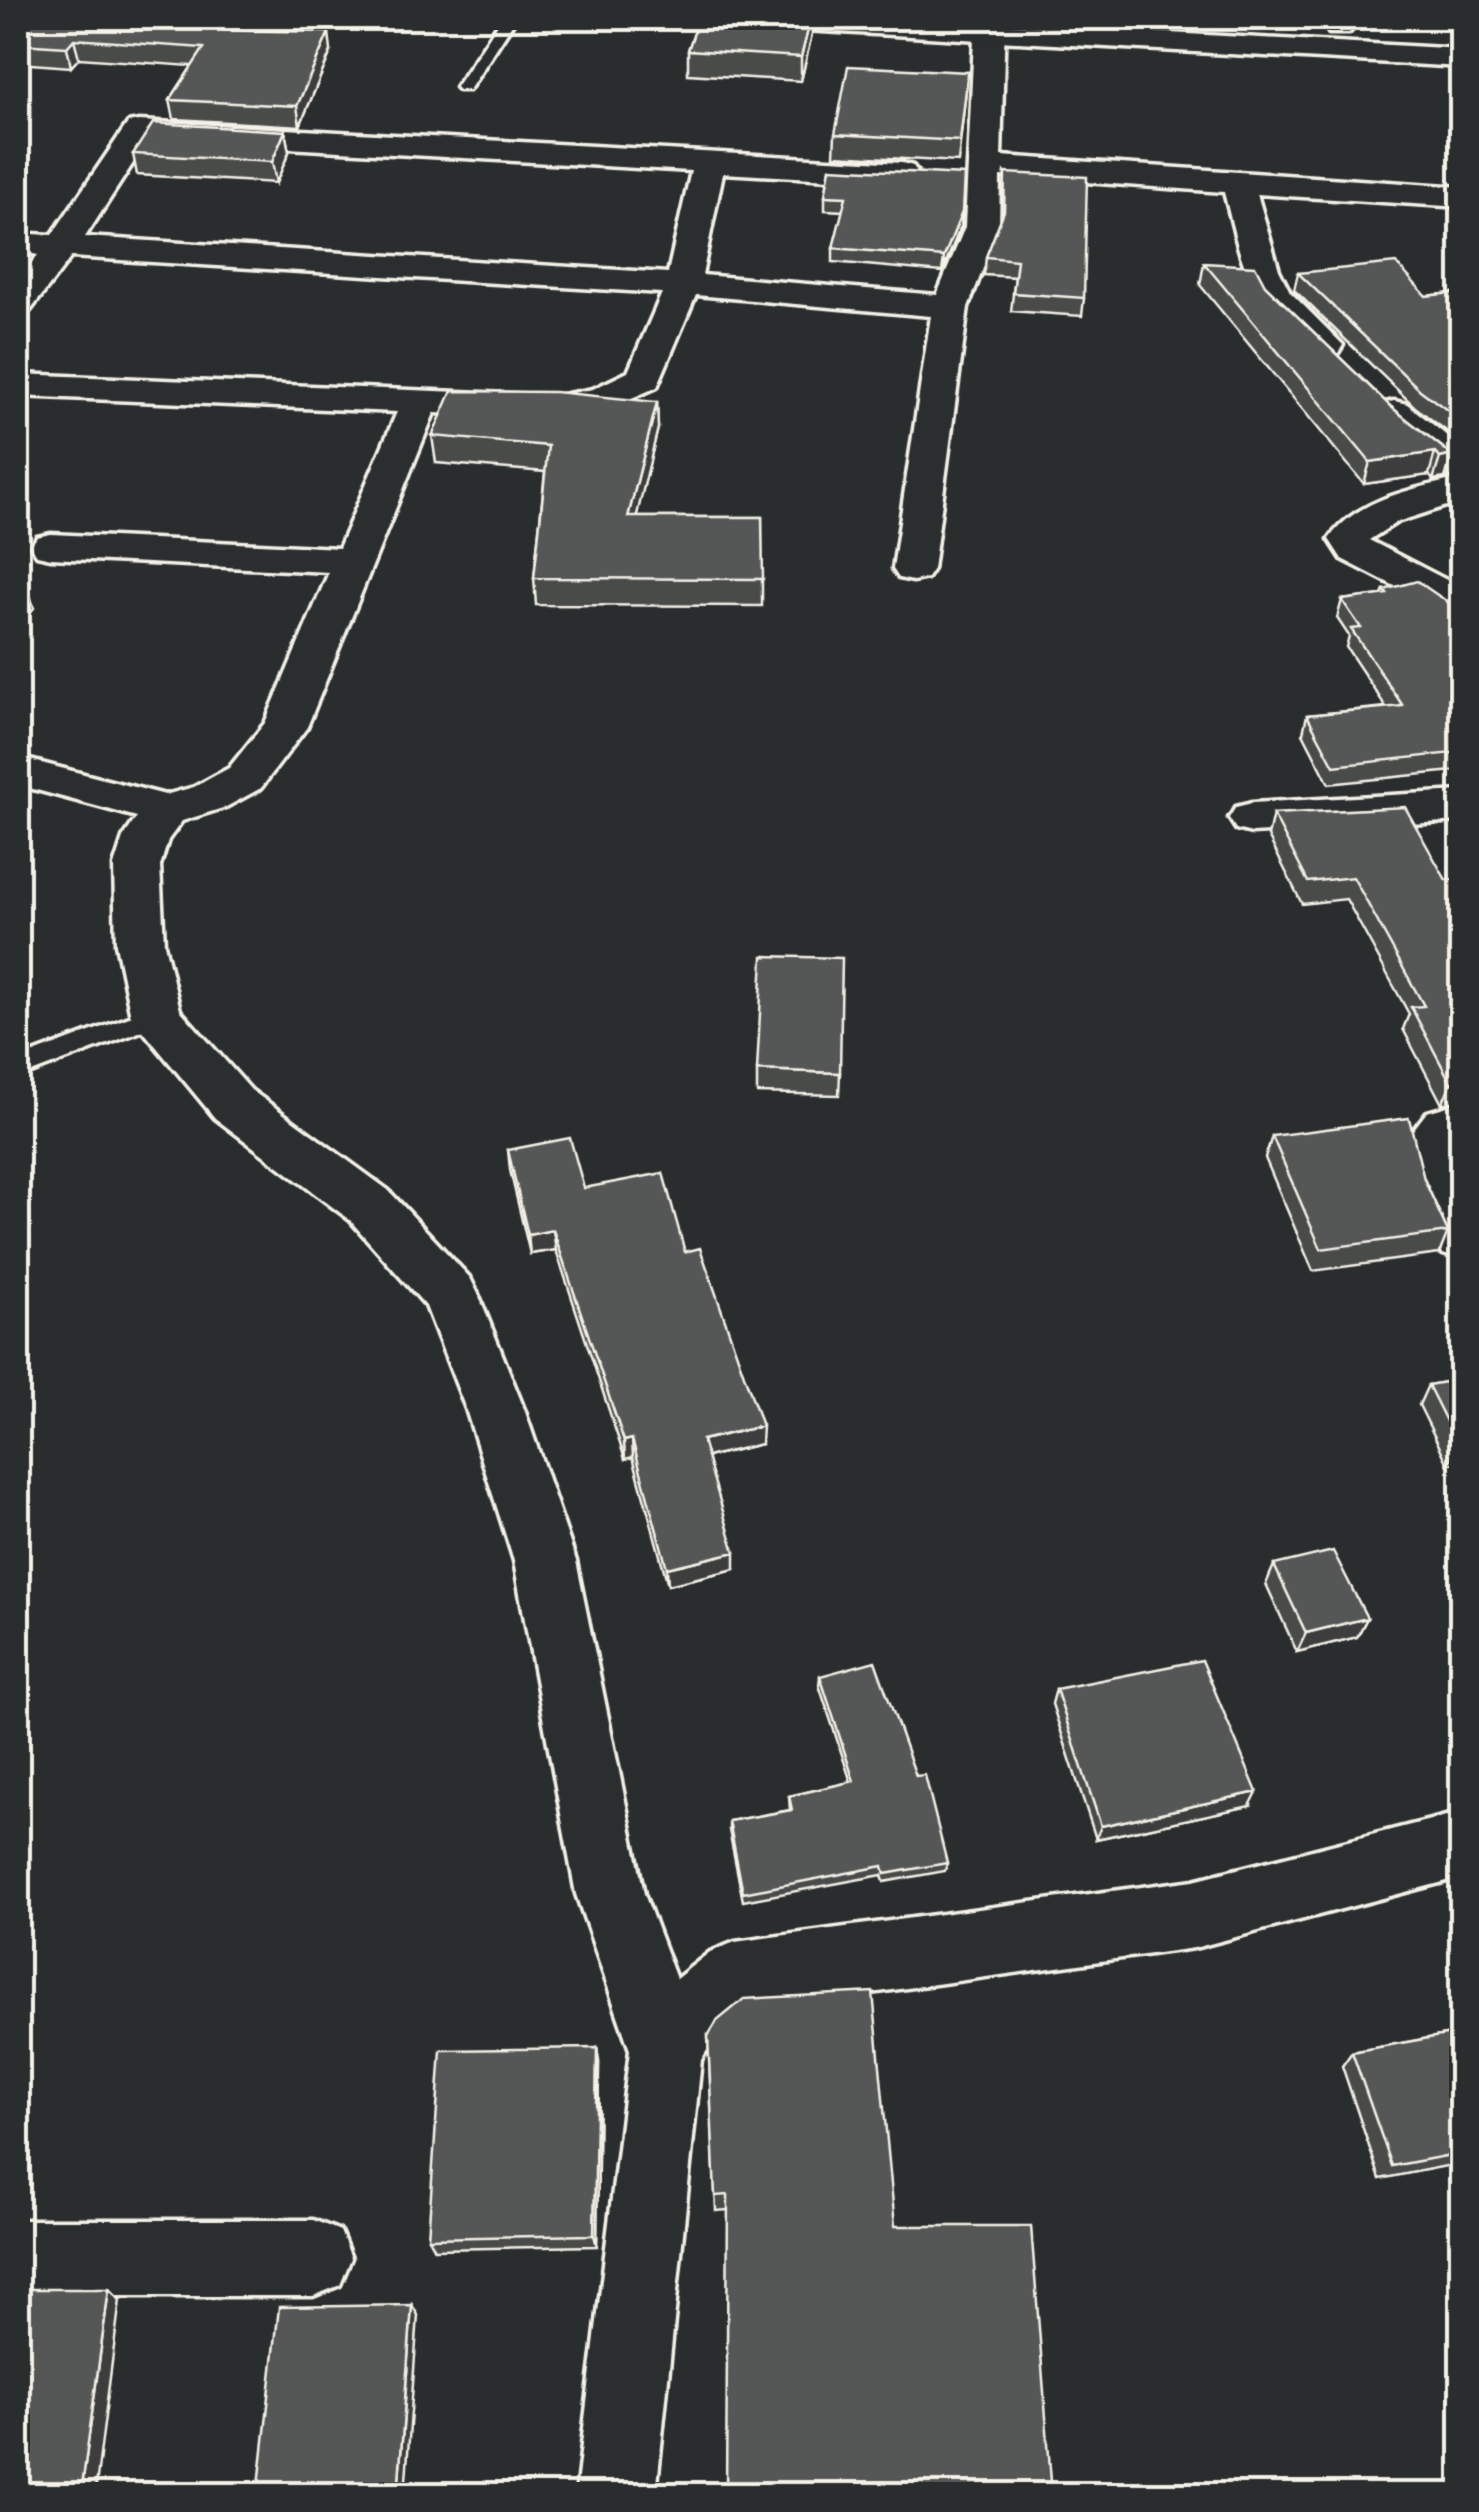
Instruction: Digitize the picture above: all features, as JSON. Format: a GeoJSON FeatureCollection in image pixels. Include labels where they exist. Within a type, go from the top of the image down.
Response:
{"type":"FeatureCollection","features":[{"type":"Feature","properties":{"kind":"street"},"geometry":{"type":"LineString","coordinates":[[751,18],[989,24],[1462,58]]}},
{"type":"Feature","properties":{"kind":"street"},"geometry":{"type":"LineString","coordinates":[[1146,18],[1339,22],[1462,37]]}},
{"type":"Feature","properties":{"kind":"street"},"geometry":{"type":"LineString","coordinates":[[913,569],[950,308],[982,226],[989,24]]}},
{"type":"Feature","properties":{"kind":"street"},"geometry":{"type":"LineString","coordinates":[[18,304],[62,246],[139,130],[936,175],[985,171],[1462,198]]}},
{"type":"Feature","properties":{"kind":"street"},"geometry":{"type":"LineString","coordinates":[[18,384],[557,407],[603,398],[644,379],[683,284],[710,163]]}},
{"type":"Feature","properties":{"kind":"street"},"geometry":{"type":"LineString","coordinates":[[1238,184],[1262,270],[1275,297],[1350,370]]}},
{"type":"Feature","properties":{"kind":"street"},"geometry":{"type":"LineString","coordinates":[[18,244],[683,284],[950,308]]}},
{"type":"Feature","properties":{"kind":"street"},"geometry":{"type":"LineString","coordinates":[[1374,394],[1462,467]]}},
{"type":"Feature","properties":{"kind":"street"},"geometry":{"type":"LineString","coordinates":[[18,771],[166,810],[210,797],[245,778],[285,726],[420,402]]}},
{"type":"Feature","properties":{"kind":"street"},"geometry":{"type":"LineString","coordinates":[[1462,490],[1423,499],[1365,523],[1350,539],[1356,550],[1444,594],[1462,610]]}},
{"type":"Feature","properties":{"kind":"street"},"geometry":{"type":"LineString","coordinates":[[52,546],[354,561]]}},
{"type":"Feature","properties":{"kind":"street"},"geometry":{"type":"LineString","coordinates":[[1252,818],[1462,806]]}},
{"type":"Feature","properties":{"kind":"street"},"geometry":{"type":"LineString","coordinates":[[166,810],[146,838],[136,866],[140,944],[156,1016],[233,1104],[370,1205],[450,1294],[546,1561],[610,1894],[666,2050]]}},
{"type":"Feature","properties":{"kind":"street"},"geometry":{"type":"LineString","coordinates":[[1462,1121],[1445,1126],[1430,1142],[1436,1174],[1462,1239]]}},
{"type":"Feature","properties":{"kind":"street"},"geometry":{"type":"LineString","coordinates":[[616,2494],[666,2050],[690,2012],[735,1976],[1194,1914],[1462,1844]]}},
{"type":"Feature","properties":{"kind":"street"},"geometry":{"type":"LineString","coordinates":[[18,2258],[313,2258]]}},
{"type":"Feature","properties":{"kind":"lane"},"geometry":{"type":"LineString","coordinates":[[464,88],[509,18]]}},
{"type":"Feature","properties":{"kind":"lane"},"geometry":{"type":"LineString","coordinates":[[18,1069],[156,1016]]}},
{"type":"Feature","properties":{"kind":"building"},"geometry":{"type":"Polygon","coordinates":[[[18,18],[236,18],[226,30],[329,32],[297,106],[170,100],[204,48],[74,39],[67,47],[18,44],[18,18]]]}},
{"type":"Feature","properties":{"kind":"building"},"geometry":{"type":"Polygon","coordinates":[[[699,18],[811,18],[801,57],[688,50],[699,18]]]}},
{"type":"Feature","properties":{"kind":"building"},"geometry":{"type":"Polygon","coordinates":[[[848,66],[968,72],[960,141],[835,134],[848,66]]]}},
{"type":"Feature","properties":{"kind":"building"},"geometry":{"type":"Polygon","coordinates":[[[153,123],[285,131],[272,162],[133,154],[153,123]]]}},
{"type":"Feature","properties":{"kind":"building"},"geometry":{"type":"Polygon","coordinates":[[[830,168],[964,175],[962,212],[944,257],[833,248],[846,197],[825,196],[830,168]]]}},
{"type":"Feature","properties":{"kind":"building"},"geometry":{"type":"Polygon","coordinates":[[[1005,173],[1087,177],[1084,298],[1013,293],[1017,260],[986,257],[1004,211],[1005,173]]]}},
{"type":"Feature","properties":{"kind":"building"},"geometry":{"type":"Polygon","coordinates":[[[1204,263],[1255,266],[1265,285],[1390,406],[1452,455],[1440,458],[1435,452],[1370,462],[1204,263]]]}},
{"type":"Feature","properties":{"kind":"building"},"geometry":{"type":"Polygon","coordinates":[[[1396,263],[1426,296],[1462,292],[1462,421],[1420,390],[1298,273],[1396,263]]]}},
{"type":"Feature","properties":{"kind":"building"},"geometry":{"type":"Polygon","coordinates":[[[452,391],[555,392],[657,402],[628,517],[762,517],[763,579],[534,578],[548,446],[432,436],[452,391]]]}},
{"type":"Feature","properties":{"kind":"building"},"geometry":{"type":"Polygon","coordinates":[[[1417,581],[1452,605],[1462,606],[1462,752],[1334,766],[1307,715],[1403,706],[1351,629],[1361,628],[1342,600],[1387,594],[1384,590],[1417,581]]]}},
{"type":"Feature","properties":{"kind":"building"},"geometry":{"type":"Polygon","coordinates":[[[18,583],[27,585],[18,597],[18,583]]]}},
{"type":"Feature","properties":{"kind":"building"},"geometry":{"type":"Polygon","coordinates":[[[1405,807],[1446,880],[1462,879],[1462,1080],[1451,1083],[1411,1007],[1424,1006],[1353,877],[1308,882],[1273,814],[1405,807]]]}},
{"type":"Feature","properties":{"kind":"building"},"geometry":{"type":"Polygon","coordinates":[[[763,956],[842,958],[840,1073],[757,1070],[763,956]]]}},
{"type":"Feature","properties":{"kind":"building"},"geometry":{"type":"Polygon","coordinates":[[[1409,1118],[1424,1179],[1448,1232],[1321,1249],[1272,1136],[1409,1118]]]}},
{"type":"Feature","properties":{"kind":"building"},"geometry":{"type":"Polygon","coordinates":[[[570,1138],[584,1188],[663,1173],[685,1252],[700,1248],[762,1426],[702,1440],[735,1552],[667,1568],[632,1439],[624,1441],[553,1230],[528,1235],[508,1150],[570,1138]]]}},
{"type":"Feature","properties":{"kind":"building"},"geometry":{"type":"Polygon","coordinates":[[[1462,1379],[1462,1444],[1458,1445],[1428,1385],[1462,1379]]]}},
{"type":"Feature","properties":{"kind":"building"},"geometry":{"type":"Polygon","coordinates":[[[1333,1551],[1367,1618],[1306,1633],[1274,1565],[1333,1551]]]}},
{"type":"Feature","properties":{"kind":"building"},"geometry":{"type":"Polygon","coordinates":[[[1202,1660],[1257,1792],[1101,1826],[1056,1689],[1202,1660]]]}},
{"type":"Feature","properties":{"kind":"building"},"geometry":{"type":"Polygon","coordinates":[[[875,1661],[916,1776],[925,1775],[947,1863],[885,1874],[883,1866],[743,1893],[729,1821],[792,1810],[789,1796],[854,1781],[820,1676],[875,1661]]]}},
{"type":"Feature","properties":{"kind":"building"},"geometry":{"type":"Polygon","coordinates":[[[873,1992],[895,2226],[1031,2226],[1052,2494],[726,2494],[728,2195],[715,2196],[708,2036],[717,2021],[744,1999],[873,1992]]]}},
{"type":"Feature","properties":{"kind":"building"},"geometry":{"type":"Polygon","coordinates":[[[1462,2032],[1462,2153],[1392,2166],[1352,2052],[1462,2032]]]}},
{"type":"Feature","properties":{"kind":"building"},"geometry":{"type":"Polygon","coordinates":[[[597,2048],[594,2235],[428,2238],[441,2050],[597,2048]]]}},
{"type":"Feature","properties":{"kind":"building"},"geometry":{"type":"Polygon","coordinates":[[[18,2289],[109,2289],[81,2494],[18,2494],[18,2289]]]}},
{"type":"Feature","properties":{"kind":"building"},"geometry":{"type":"Polygon","coordinates":[[[412,2305],[398,2494],[258,2494],[279,2307],[412,2305]]]}}]}
